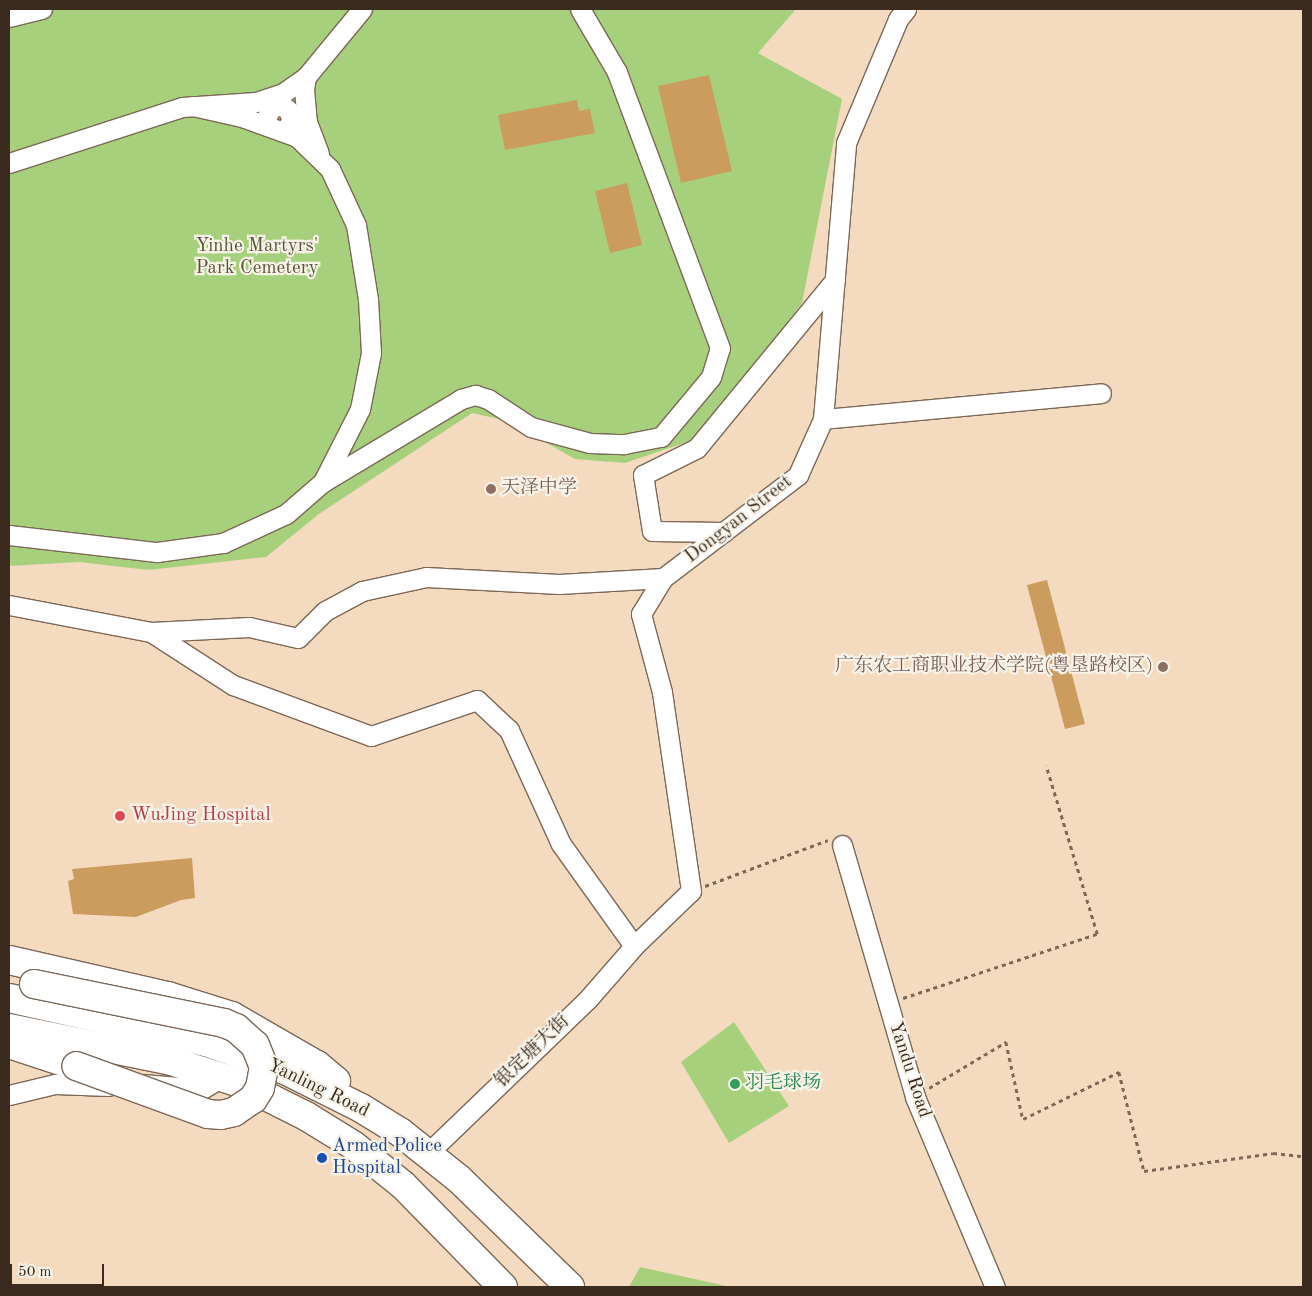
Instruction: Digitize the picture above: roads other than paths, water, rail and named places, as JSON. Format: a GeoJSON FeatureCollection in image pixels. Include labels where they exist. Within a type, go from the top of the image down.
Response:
{"type":"FeatureCollection","features":[{"type":"Feature","properties":{"kind":"highway"},"geometry":{"type":"LineString","coordinates":[[9,960],[168,996],[232,1016],[317,1065],[361,1108]]}},
{"type":"Feature","properties":{"kind":"highway"},"geometry":{"type":"LineString","coordinates":[[9,1044],[156,1092],[202,1112],[221,1115],[234,1112],[253,1099],[260,1088],[264,1067],[255,1045],[236,1028],[224,1022],[22,981]]}},
{"type":"Feature","properties":{"kind":"highway","name":"Yanling Road"},"geometry":{"type":"LineString","coordinates":[[9,998],[206,1042],[285,1070],[361,1108],[428,1153],[487,1203],[570,1287]]}},
{"type":"Feature","properties":{"kind":"highway","name":"Yanling Road"},"geometry":{"type":"LineString","coordinates":[[9,1028],[132,1051],[222,1077],[306,1116],[353,1145],[403,1185],[503,1287]]}},
{"type":"Feature","properties":{"kind":"street"},"geometry":{"type":"LineString","coordinates":[[9,17],[42,9]]}},
{"type":"Feature","properties":{"kind":"street"},"geometry":{"type":"LineString","coordinates":[[275,111],[306,77],[362,9]]}},
{"type":"Feature","properties":{"kind":"street"},"geometry":{"type":"LineString","coordinates":[[9,536],[157,552],[208,546],[237,538],[286,514],[323,482],[461,400],[475,395],[488,399],[531,427],[590,443],[624,444],[661,438],[711,377],[720,348],[617,72],[580,9]]}},
{"type":"Feature","properties":{"kind":"street","name":"Dongyan Street"},"geometry":{"type":"LineString","coordinates":[[634,946],[692,891],[662,692],[641,614],[663,578],[798,475],[823,419],[846,143],[898,19],[906,9]]}},
{"type":"Feature","properties":{"kind":"street"},"geometry":{"type":"LineString","coordinates":[[306,77],[304,89],[307,122],[322,161]]}},
{"type":"Feature","properties":{"kind":"street"},"geometry":{"type":"LineString","coordinates":[[193,106],[275,111]]}},
{"type":"Feature","properties":{"kind":"street"},"geometry":{"type":"LineString","coordinates":[[9,163],[193,106],[275,111],[330,169],[356,225],[368,299],[372,353],[360,409],[323,482]]}},
{"type":"Feature","properties":{"kind":"street"},"geometry":{"type":"LineString","coordinates":[[724,532],[652,531],[643,475],[697,448],[835,280]]}},
{"type":"Feature","properties":{"kind":"street"},"geometry":{"type":"LineString","coordinates":[[823,419],[1101,393]]}},
{"type":"Feature","properties":{"kind":"street"},"geometry":{"type":"LineString","coordinates":[[9,605],[150,632],[249,627],[298,638],[325,611],[362,590],[426,577],[559,584],[663,578]]}},
{"type":"Feature","properties":{"kind":"street"},"geometry":{"type":"LineString","coordinates":[[150,632],[234,685],[371,736],[477,700],[508,730],[561,844],[634,946]]}},
{"type":"Feature","properties":{"kind":"street","name":"Yandu Road"},"geometry":{"type":"LineString","coordinates":[[836,842],[888,1003],[915,1097],[994,1287]]}},
{"type":"Feature","properties":{"kind":"street","name":"银定塘大街"},"geometry":{"type":"LineString","coordinates":[[428,1153],[588,999],[634,946]]}},
{"type":"Feature","properties":{"kind":"street"},"geometry":{"type":"LineString","coordinates":[[9,1095],[55,1084],[119,1086],[153,1083],[202,1088],[222,1077]]}},
{"type":"Feature","properties":{"kind":"place","name":"天泽中学"},"geometry":{"type":"Point","coordinates":[491,489]}},
{"type":"Feature","properties":{"kind":"place","name":"广东农工商职业技术学院(粤垦路校区)"},"geometry":{"type":"Point","coordinates":[1163,667]}},
{"type":"Feature","properties":{"kind":"place","name":"WuJing Hospital"},"geometry":{"type":"Point","coordinates":[120,816]}},
{"type":"Feature","properties":{"kind":"place","name":"羽毛球场"},"geometry":{"type":"Point","coordinates":[735,1084]}},
{"type":"Feature","properties":{"kind":"place","name":"Armed Police Hospital"},"geometry":{"type":"Point","coordinates":[322,1158]}},
{"type":"Feature","properties":{"kind":"park label","name":"Yinhe Martyrs' Park Cemetery"},"geometry":{"type":"Point","coordinates":[257,258]}}]}
